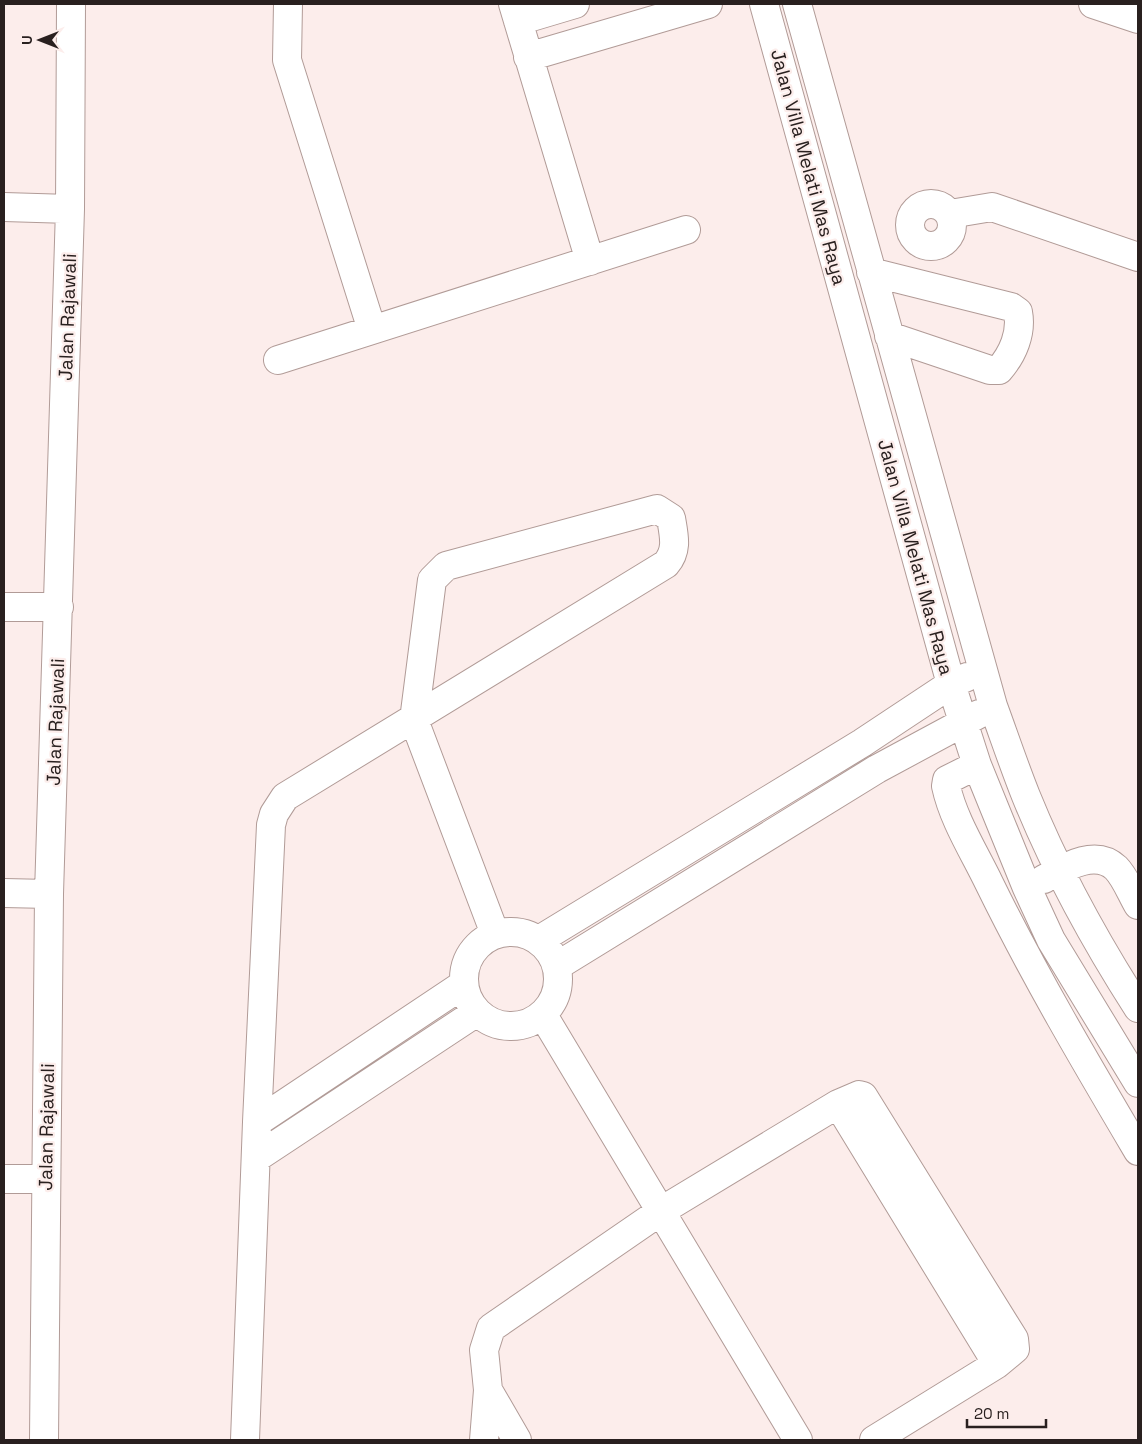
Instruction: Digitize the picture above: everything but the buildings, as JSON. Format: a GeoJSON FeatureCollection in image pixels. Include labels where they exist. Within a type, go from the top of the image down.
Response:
{"type":"FeatureCollection","features":[{"type":"Feature","properties":{"kind":"street","name":"Jalan Rajawali"},"geometry":{"type":"LineString","coordinates":[[44,1440],[49,894],[70,208],[71,4]]}},
{"type":"Feature","properties":{"kind":"street"},"geometry":{"type":"LineString","coordinates":[[288,4],[287,60],[372,330]]}},
{"type":"Feature","properties":{"kind":"street"},"geometry":{"type":"LineString","coordinates":[[576,4],[515,12],[590,261]]}},
{"type":"Feature","properties":{"kind":"street"},"geometry":{"type":"LineString","coordinates":[[528,57],[708,4]]}},
{"type":"Feature","properties":{"kind":"street","name":"Jalan Villa Melati Mas Raya"},"geometry":{"type":"LineString","coordinates":[[764,4],[951,684],[977,765],[1027,888],[1051,940],[1138,1083]]}},
{"type":"Feature","properties":{"kind":"street","name":"Jalan Villa Melati Mas Raya"},"geometry":{"type":"LineString","coordinates":[[797,4],[993,706],[1026,796],[1059,870],[1109,962],[1138,1008]]}},
{"type":"Feature","properties":{"kind":"street"},"geometry":{"type":"LineString","coordinates":[[1093,4],[1138,19]]}},
{"type":"Feature","properties":{"kind":"street"},"geometry":{"type":"LineString","coordinates":[[4,207],[70,208]]}},
{"type":"Feature","properties":{"kind":"street"},"geometry":{"type":"LineString","coordinates":[[950,214],[992,207],[1138,257]]}},
{"type":"Feature","properties":{"kind":"street"},"geometry":{"type":"LineString","coordinates":[[278,360],[686,230]]}},
{"type":"Feature","properties":{"kind":"street"},"geometry":{"type":"LineString","coordinates":[[871,272],[1011,307],[1018,312],[1020,322],[1020,333],[1005,364],[1000,370],[990,370],[889,336]]}},
{"type":"Feature","properties":{"kind":"street"},"geometry":{"type":"LineString","coordinates":[[246,1440],[257,1122],[271,825],[274,814],[285,797],[414,720],[666,564],[673,556],[675,544],[671,518],[657,509],[446,566],[432,580],[414,720],[495,934]]}},
{"type":"Feature","properties":{"kind":"street"},"geometry":{"type":"LineString","coordinates":[[4,607],[59,607]]}},
{"type":"Feature","properties":{"kind":"street"},"geometry":{"type":"LineString","coordinates":[[540,940],[862,743],[951,684],[982,671]]}},
{"type":"Feature","properties":{"kind":"street"},"geometry":{"type":"LineString","coordinates":[[557,966],[877,768],[993,706]]}},
{"type":"Feature","properties":{"kind":"street"},"geometry":{"type":"LineString","coordinates":[[977,765],[947,780],[946,786],[964,832],[1000,906],[1074,1044],[1138,1151]]}},
{"type":"Feature","properties":{"kind":"street"},"geometry":{"type":"LineString","coordinates":[[1000,906],[1059,870],[1075,862],[1090,860],[1104,861],[1116,868],[1138,905]]}},
{"type":"Feature","properties":{"kind":"street"},"geometry":{"type":"LineString","coordinates":[[4,892],[49,894]]}},
{"type":"Feature","properties":{"kind":"street"},"geometry":{"type":"LineString","coordinates":[[510,931],[525,933],[540,940],[550,952],[557,966],[559,981],[555,997],[543,1015],[520,1026],[504,1026],[490,1021],[477,1012],[468,998],[464,984],[465,968],[471,953],[482,941],[495,934],[510,931]]}},
{"type":"Feature","properties":{"kind":"street"},"geometry":{"type":"LineString","coordinates":[[257,1122],[464,984]]}},
{"type":"Feature","properties":{"kind":"street"},"geometry":{"type":"LineString","coordinates":[[256,1158],[477,1012]]}},
{"type":"Feature","properties":{"kind":"street"},"geometry":{"type":"LineString","coordinates":[[543,1015],[798,1440]]}},
{"type":"Feature","properties":{"kind":"street"},"geometry":{"type":"LineString","coordinates":[[1074,1044],[1102,1026]]}},
{"type":"Feature","properties":{"kind":"street"},"geometry":{"type":"LineString","coordinates":[[484,1440],[488,1390],[484,1350],[491,1328],[661,1211],[838,1104],[997,1364],[874,1440]]}},
{"type":"Feature","properties":{"kind":"street"},"geometry":{"type":"LineString","coordinates":[[4,1179],[45,1179]]}},
{"type":"Feature","properties":{"kind":"street"},"geometry":{"type":"LineString","coordinates":[[488,1390],[517,1440]]}}]}
